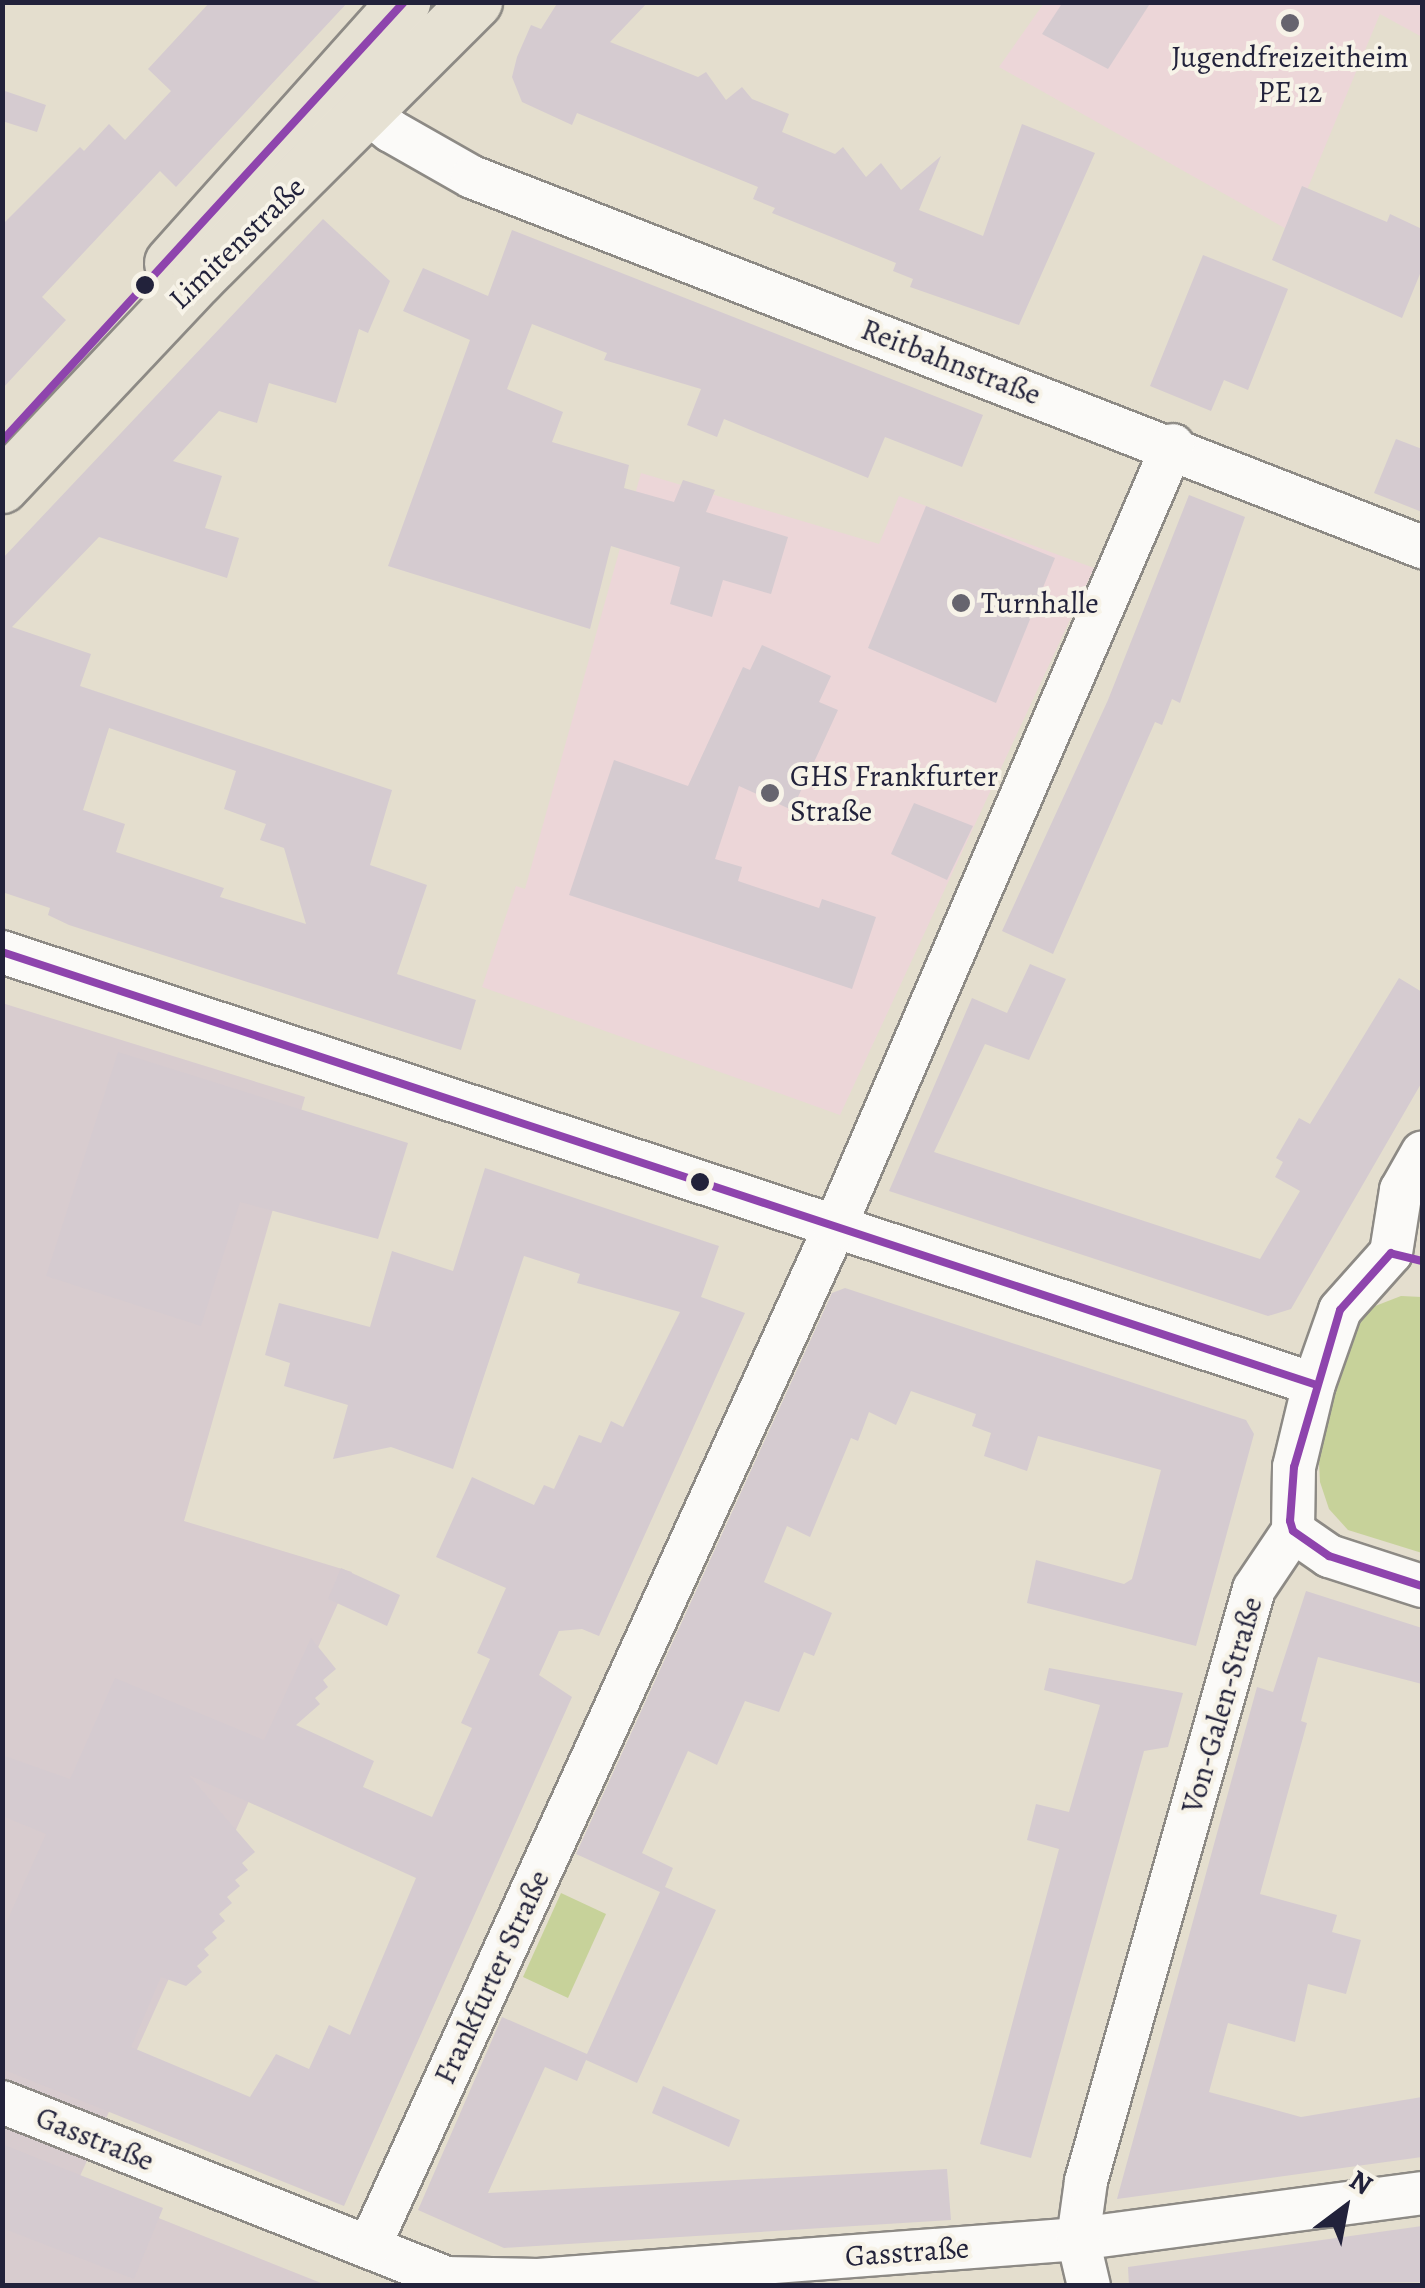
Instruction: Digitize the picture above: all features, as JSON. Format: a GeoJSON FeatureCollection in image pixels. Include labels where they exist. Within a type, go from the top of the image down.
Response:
{"type":"FeatureCollection","features":[{"type":"Feature","properties":{"kind":"main road","name":"Limitenstraße"},"geometry":{"type":"LineString","coordinates":[[2,442],[179,255],[328,81],[404,2]]}},
{"type":"Feature","properties":{"kind":"main road","name":"Limitenstraße"},"geometry":{"type":"LineString","coordinates":[[2,488],[199,278],[368,114],[476,2]]}},
{"type":"Feature","properties":{"kind":"street","name":"Reitbahnstraße"},"geometry":{"type":"LineString","coordinates":[[328,81],[368,114],[472,177],[1173,445],[1422,548]]}},
{"type":"Feature","properties":{"kind":"street","name":"Frankfurter Straße"},"geometry":{"type":"LineString","coordinates":[[368,2247],[834,1229],[1173,445]]}},
{"type":"Feature","properties":{"kind":"street"},"geometry":{"type":"LineString","coordinates":[[2,952],[1314,1384]]}},
{"type":"Feature","properties":{"kind":"street"},"geometry":{"type":"LineString","coordinates":[[1422,1153],[1401,1190],[1407,1257],[1340,1310],[1314,1384],[1294,1467],[1293,1531],[1329,1556],[1422,1586]]}},
{"type":"Feature","properties":{"kind":"street","name":"Von-Galen-Straße"},"geometry":{"type":"LineString","coordinates":[[1089,2286],[1078,2239],[1086,2181],[1254,1590],[1293,1531]]}},
{"type":"Feature","properties":{"kind":"street","name":"Gasstraße"},"geometry":{"type":"LineString","coordinates":[[2,2102],[446,2278],[538,2280],[1078,2239],[1422,2193]]}},
{"type":"Feature","properties":{"kind":"shaded area"},"geometry":{"type":"Polygon","coordinates":[[[1044,3],[1422,3],[1422,37],[1380,14],[1290,231],[999,67],[1044,3]]]}},
{"type":"Feature","properties":{"kind":"shaded area","name":"GHS Frankfurter Straße"},"geometry":{"type":"Polygon","coordinates":[[[641,473],[879,544],[899,496],[1094,568],[840,1115],[482,987],[516,886],[525,889],[641,473]]]}},
{"type":"Feature","properties":{"kind":"shaded area"},"geometry":{"type":"Polygon","coordinates":[[[2,1003],[305,1097],[184,1521],[352,1572],[76,2185],[326,2285],[3,2285],[2,1003]]]}},
{"type":"Feature","properties":{"kind":"green space"},"geometry":{"type":"Polygon","coordinates":[[[1401,1296],[1422,1297],[1422,1553],[1348,1530],[1329,1509],[1320,1482],[1318,1442],[1356,1328],[1370,1308],[1401,1296]]]}},
{"type":"Feature","properties":{"kind":"green space"},"geometry":{"type":"Polygon","coordinates":[[[561,1893],[606,1914],[568,1998],[523,1977],[561,1893]]]}},
{"type":"Feature","properties":{"kind":"building"},"geometry":{"type":"Polygon","coordinates":[[[210,2],[348,2],[176,187],[160,171],[42,297],[66,320],[2,389],[2,225],[80,147],[84,151],[109,124],[125,140],[171,91],[148,69],[210,2]]]}},
{"type":"Feature","properties":{"kind":"building"},"geometry":{"type":"Polygon","coordinates":[[[558,2],[648,2],[610,42],[698,77],[706,72],[726,100],[742,87],[752,99],[789,114],[782,132],[835,154],[843,147],[866,177],[881,163],[901,190],[941,156],[919,210],[983,236],[1022,124],[1095,153],[1019,325],[910,287],[913,279],[893,271],[896,263],[772,213],[775,208],[753,199],[758,187],[577,113],[572,125],[522,102],[512,77],[517,57],[531,25],[541,29],[558,2]]]}},
{"type":"Feature","properties":{"kind":"building"},"geometry":{"type":"Polygon","coordinates":[[[1063,2],[1151,2],[1108,69],[1042,34],[1063,2]]]}},
{"type":"Feature","properties":{"kind":"building"},"geometry":{"type":"Polygon","coordinates":[[[2,90],[46,105],[37,132],[2,121],[2,90]]]}},
{"type":"Feature","properties":{"kind":"building"},"geometry":{"type":"Polygon","coordinates":[[[1302,186],[1387,222],[1390,214],[1422,229],[1422,269],[1402,318],[1272,260],[1302,186]]]}},
{"type":"Feature","properties":{"kind":"building"},"geometry":{"type":"Polygon","coordinates":[[[323,219],[390,281],[368,333],[359,329],[336,403],[269,383],[257,423],[219,411],[173,461],[222,476],[205,528],[239,538],[227,578],[99,537],[12,627],[91,654],[80,686],[392,790],[370,865],[427,885],[397,974],[476,1000],[461,1050],[69,925],[48,915],[50,908],[2,892],[2,559],[323,219]],[[109,728],[83,810],[125,824],[116,852],[224,888],[220,897],[306,924],[284,848],[260,840],[266,824],[224,809],[236,771],[109,728]]]}},
{"type":"Feature","properties":{"kind":"building"},"geometry":{"type":"Polygon","coordinates":[[[512,230],[983,415],[962,467],[885,437],[868,478],[724,419],[717,437],[687,425],[701,389],[604,360],[607,353],[532,324],[507,389],[563,412],[552,442],[629,465],[624,488],[674,502],[683,480],[715,490],[706,512],[788,537],[771,594],[723,580],[712,617],[670,604],[680,567],[611,546],[590,629],[388,566],[470,340],[403,311],[423,268],[488,296],[512,230]]]}},
{"type":"Feature","properties":{"kind":"building"},"geometry":{"type":"Polygon","coordinates":[[[1203,255],[1288,289],[1248,390],[1224,380],[1211,411],[1150,386],[1203,255]]]}},
{"type":"Feature","properties":{"kind":"building"},"geometry":{"type":"Polygon","coordinates":[[[1396,439],[1422,449],[1422,512],[1374,493],[1396,439]]]}},
{"type":"Feature","properties":{"kind":"building"},"geometry":{"type":"Polygon","coordinates":[[[1189,495],[1245,517],[1180,703],[1172,699],[1162,725],[1155,722],[1053,954],[1002,931],[1108,700],[1189,495]]]}},
{"type":"Feature","properties":{"kind":"building","name":"Turnhalle"},"geometry":{"type":"Polygon","coordinates":[[[926,506],[1055,558],[996,703],[868,648],[926,506]]]}},
{"type":"Feature","properties":{"kind":"building"},"geometry":{"type":"Polygon","coordinates":[[[762,645],[831,676],[819,702],[838,710],[792,810],[739,786],[715,859],[742,867],[738,881],[819,908],[822,899],[876,917],[852,989],[569,895],[614,760],[688,786],[743,667],[750,670],[762,645]]]}},
{"type":"Feature","properties":{"kind":"building"},"geometry":{"type":"Polygon","coordinates":[[[914,803],[973,826],[947,880],[891,854],[914,803]]]}},
{"type":"Feature","properties":{"kind":"building"},"geometry":{"type":"Polygon","coordinates":[[[1030,964],[1066,979],[1029,1060],[985,1044],[934,1152],[1260,1259],[1300,1191],[1275,1177],[1283,1162],[1276,1158],[1299,1118],[1310,1124],[1399,978],[1422,992],[1422,1082],[1291,1309],[1268,1316],[889,1191],[972,998],[1007,1013],[1030,964]]]}},
{"type":"Feature","properties":{"kind":"building"},"geometry":{"type":"Polygon","coordinates":[[[118,1052],[408,1143],[378,1239],[240,1202],[201,1326],[46,1276],[118,1052]]]}},
{"type":"Feature","properties":{"kind":"building"},"geometry":{"type":"Polygon","coordinates":[[[485,1168],[719,1246],[701,1297],[745,1313],[599,1636],[582,1629],[559,1631],[539,1675],[572,1697],[344,2206],[2,2069],[2,1932],[46,1834],[2,1816],[2,1755],[70,1779],[115,1678],[264,1740],[311,1638],[336,1669],[323,1680],[328,1687],[315,1698],[320,1704],[296,1725],[374,1761],[363,1787],[432,1817],[472,1728],[461,1723],[490,1659],[477,1653],[506,1588],[436,1557],[472,1477],[534,1505],[544,1485],[554,1489],[579,1435],[601,1443],[611,1421],[623,1427],[680,1312],[577,1283],[580,1274],[524,1256],[453,1469],[391,1447],[333,1459],[348,1405],[284,1386],[290,1363],[265,1355],[279,1303],[370,1327],[392,1251],[453,1271],[485,1168]],[[189,1775],[255,1852],[242,1863],[248,1870],[235,1880],[240,1886],[227,1897],[232,1903],[219,1914],[225,1921],[212,1932],[217,1938],[204,1949],[209,1955],[197,1966],[202,1972],[186,1986],[161,1977],[131,2047],[250,2097],[276,2054],[309,2069],[329,2025],[350,2035],[416,1878],[189,1775]]]}},
{"type":"Feature","properties":{"kind":"building"},"geometry":{"type":"Polygon","coordinates":[[[845,1288],[1246,1420],[1254,1434],[1196,1646],[1027,1603],[1036,1560],[1124,1584],[1132,1579],[1161,1470],[1038,1436],[1027,1471],[984,1456],[991,1433],[972,1426],[976,1414],[911,1391],[896,1425],[869,1412],[858,1441],[851,1438],[810,1537],[787,1526],[764,1582],[832,1613],[814,1656],[804,1652],[779,1712],[745,1701],[717,1765],[688,1751],[642,1853],[673,1868],[665,1887],[716,1910],[637,2083],[586,2060],[577,2081],[545,2067],[488,2193],[947,2169],[951,2220],[504,2248],[418,2210],[502,2017],[587,2054],[660,1892],[576,1854],[832,1293],[845,1288]]]}},
{"type":"Feature","properties":{"kind":"building"},"geometry":{"type":"Polygon","coordinates":[[[341,1568],[400,1595],[387,1626],[328,1599],[341,1568]]]}},
{"type":"Feature","properties":{"kind":"building"},"geometry":{"type":"Polygon","coordinates":[[[1306,1591],[1422,1628],[1422,1684],[1318,1657],[1301,1721],[1307,1723],[1260,1894],[1337,1915],[1332,1932],[1361,1940],[1346,1994],[1308,1984],[1295,2042],[1228,2023],[1209,2092],[1301,2117],[1422,2097],[1422,2157],[1117,2199],[1257,1687],[1273,1692],[1306,1591]]]}},
{"type":"Feature","properties":{"kind":"building"},"geometry":{"type":"Polygon","coordinates":[[[1049,1668],[1183,1693],[1168,1747],[1144,1751],[1031,2158],[980,2144],[1059,1849],[1027,1840],[1036,1804],[1069,1812],[1100,1705],[1044,1690],[1049,1668]]]}},
{"type":"Feature","properties":{"kind":"building"},"geometry":{"type":"Polygon","coordinates":[[[663,2086],[740,2120],[729,2147],[652,2113],[663,2086]]]}},
{"type":"Feature","properties":{"kind":"building"},"geometry":{"type":"Polygon","coordinates":[[[2,2144],[163,2208],[134,2279],[2,2228],[2,2144]]]}},
{"type":"Feature","properties":{"kind":"building"},"geometry":{"type":"Polygon","coordinates":[[[1422,2226],[1422,2282],[1129,2286],[1128,2267],[1422,2226]]]}},
{"type":"Feature","properties":{"kind":"transit line"},"geometry":{"type":"LineString","coordinates":[[2,441],[404,2]]}},
{"type":"Feature","properties":{"kind":"transit line"},"geometry":{"type":"LineString","coordinates":[[2,952],[1314,1384]]}},
{"type":"Feature","properties":{"kind":"transit line"},"geometry":{"type":"LineString","coordinates":[[1422,1261],[1391,1253],[1340,1310],[1294,1467],[1290,1521],[1293,1531],[1329,1556],[1422,1586]]}},
{"type":"Feature","properties":{"kind":"place","name":"Jugendfreizeitheim PE 12"},"geometry":{"type":"Point","coordinates":[1290,23]}},
{"type":"Feature","properties":{"kind":"place","name":"Turnhalle"},"geometry":{"type":"Point","coordinates":[961,603]}},
{"type":"Feature","properties":{"kind":"place","name":"GHS Frankfurter Straße"},"geometry":{"type":"Point","coordinates":[770,793]}}]}
